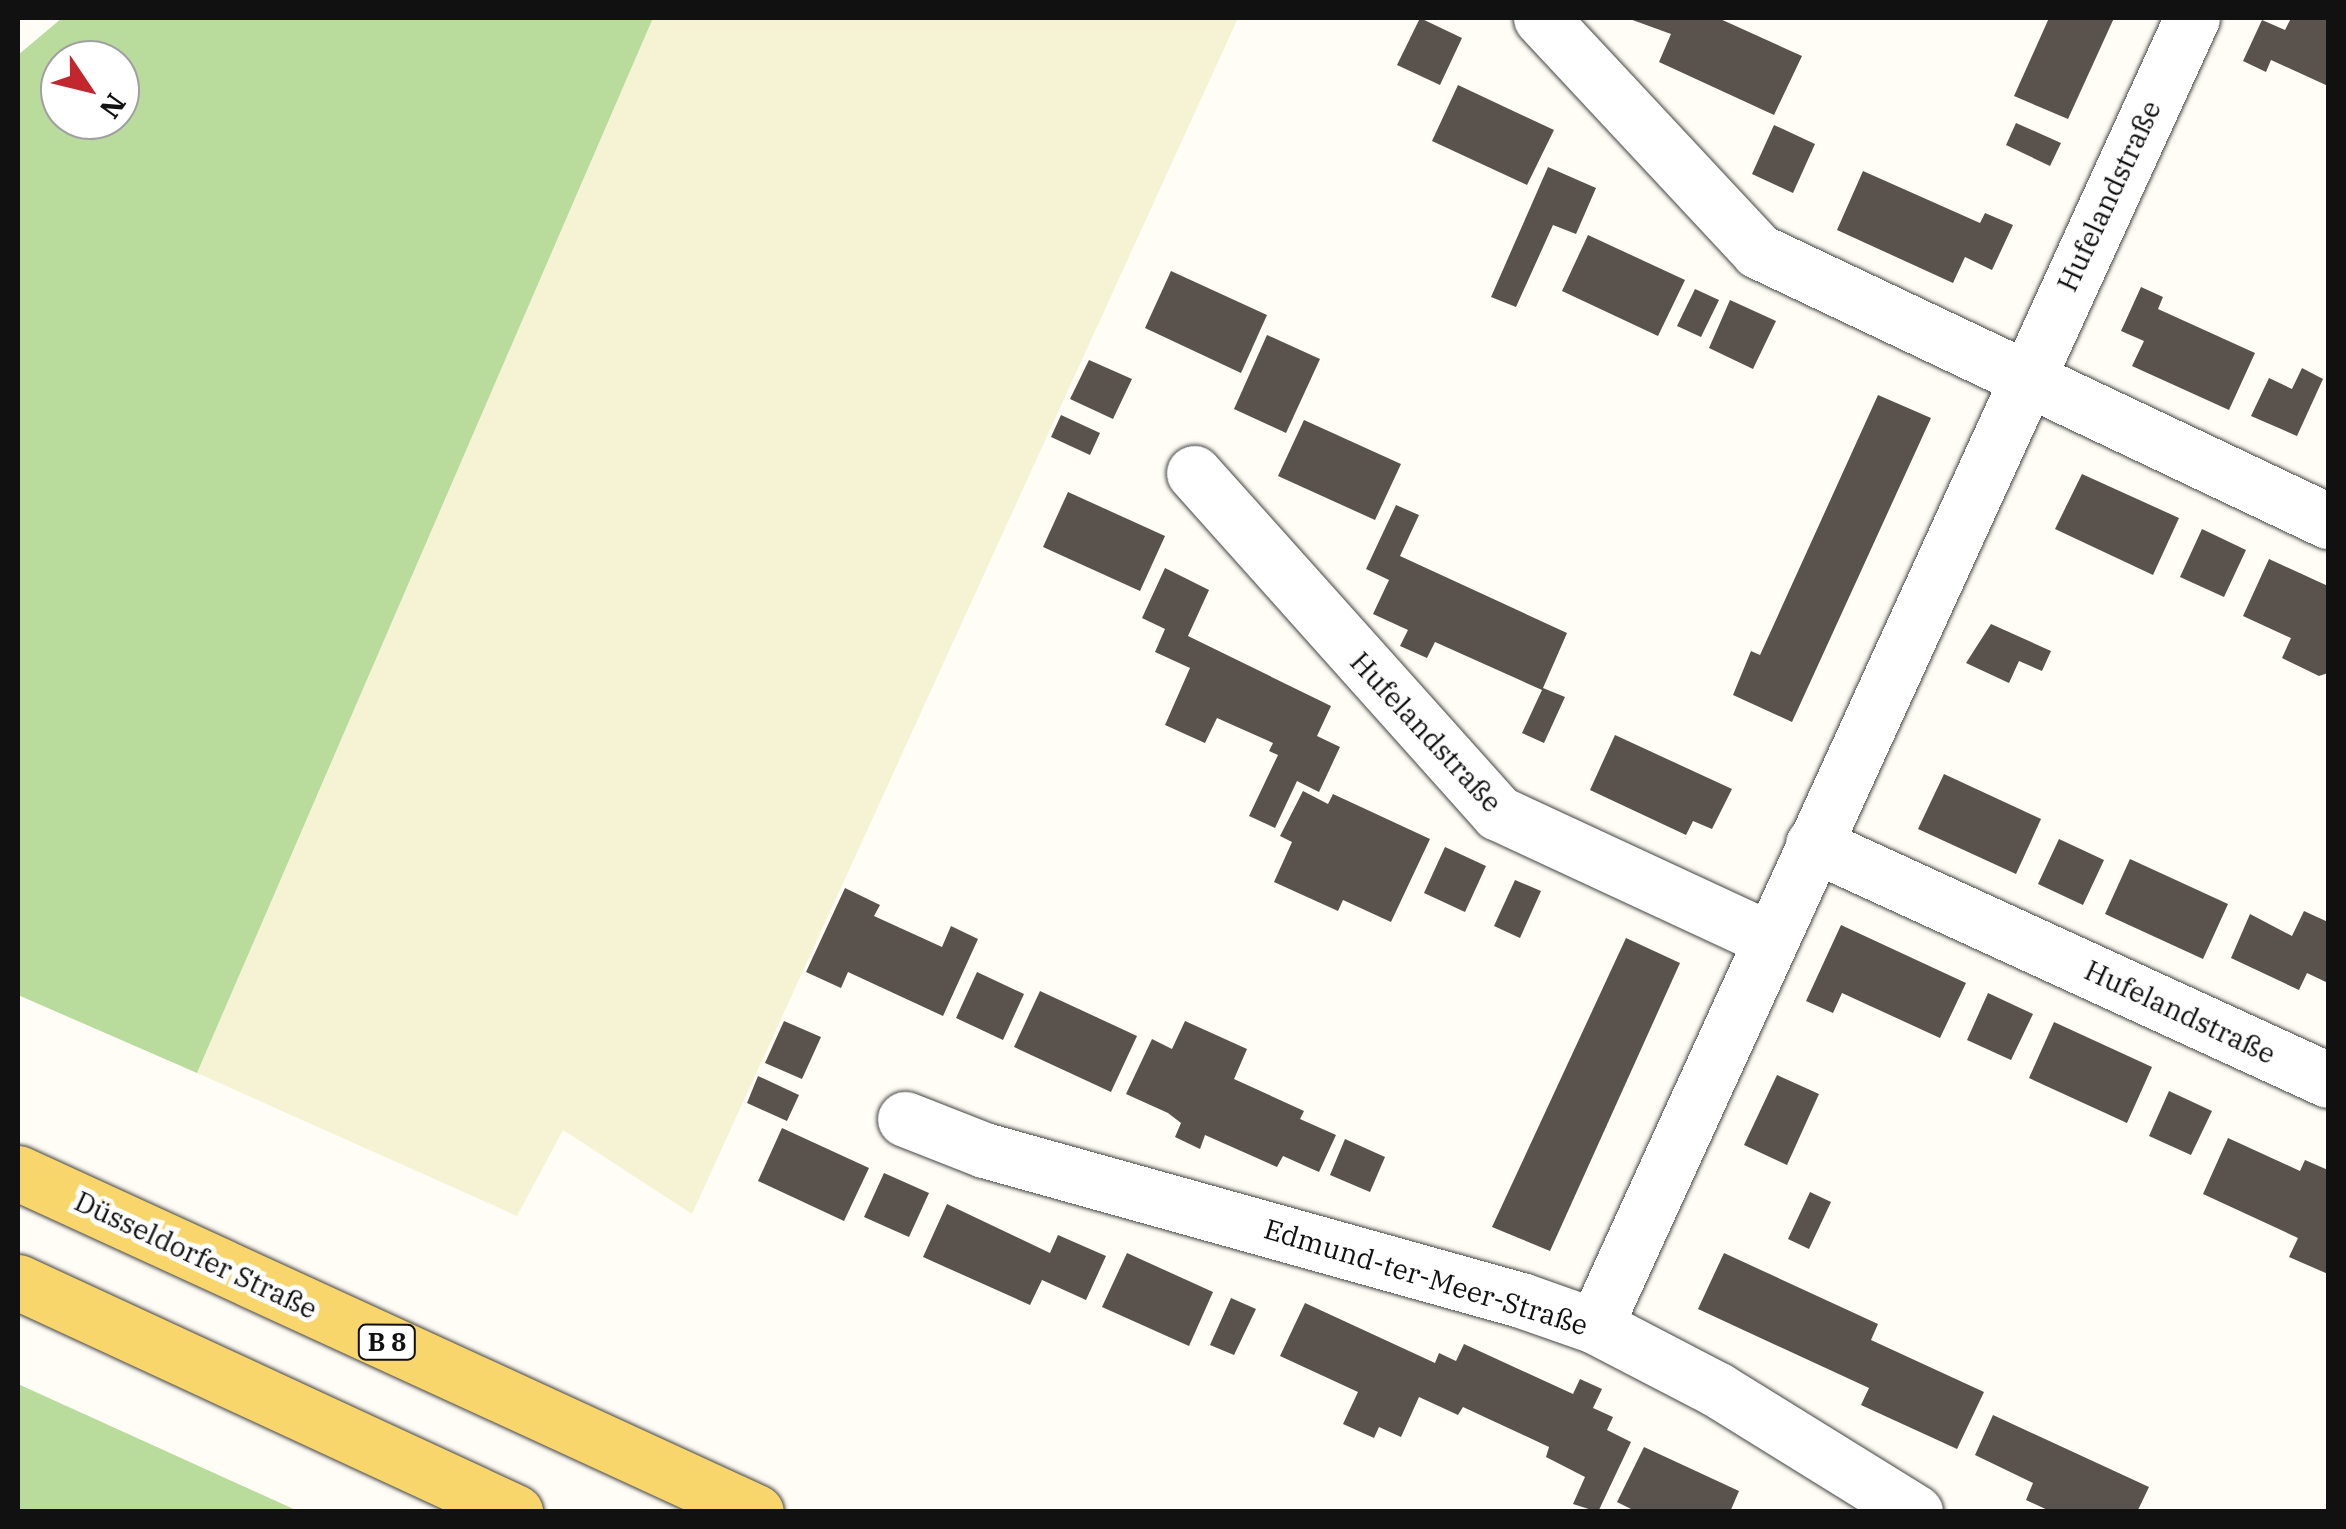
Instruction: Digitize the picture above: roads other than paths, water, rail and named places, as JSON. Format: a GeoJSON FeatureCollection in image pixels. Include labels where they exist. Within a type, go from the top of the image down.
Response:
{"type":"FeatureCollection","features":[{"type":"Feature","properties":{"kind":"main road","name":"Düsseldorfer Straße"},"geometry":{"type":"LineString","coordinates":[[18,1173],[756,1512]]}},
{"type":"Feature","properties":{"kind":"main road"},"geometry":{"type":"LineString","coordinates":[[18,1282],[516,1512]]}},
{"type":"Feature","properties":{"kind":"street"},"geometry":{"type":"LineString","coordinates":[[1542,18],[1758,252],[2027,375],[2328,521]]}},
{"type":"Feature","properties":{"kind":"street","name":"Hufelandstraße"},"geometry":{"type":"LineString","coordinates":[[1595,1326],[2192,18]]}},
{"type":"Feature","properties":{"kind":"street","name":"Hufelandstraße"},"geometry":{"type":"LineString","coordinates":[[1194,473],[1498,813],[1770,939]]}},
{"type":"Feature","properties":{"kind":"street","name":"Hufelandstraße"},"geometry":{"type":"LineString","coordinates":[[1813,844],[2328,1080]]}},
{"type":"Feature","properties":{"kind":"street","name":"Edmund-ter-Meer-Straße"},"geometry":{"type":"LineString","coordinates":[[905,1118],[984,1150],[1521,1300],[1595,1326],[1718,1390],[1915,1512]]}}]}
